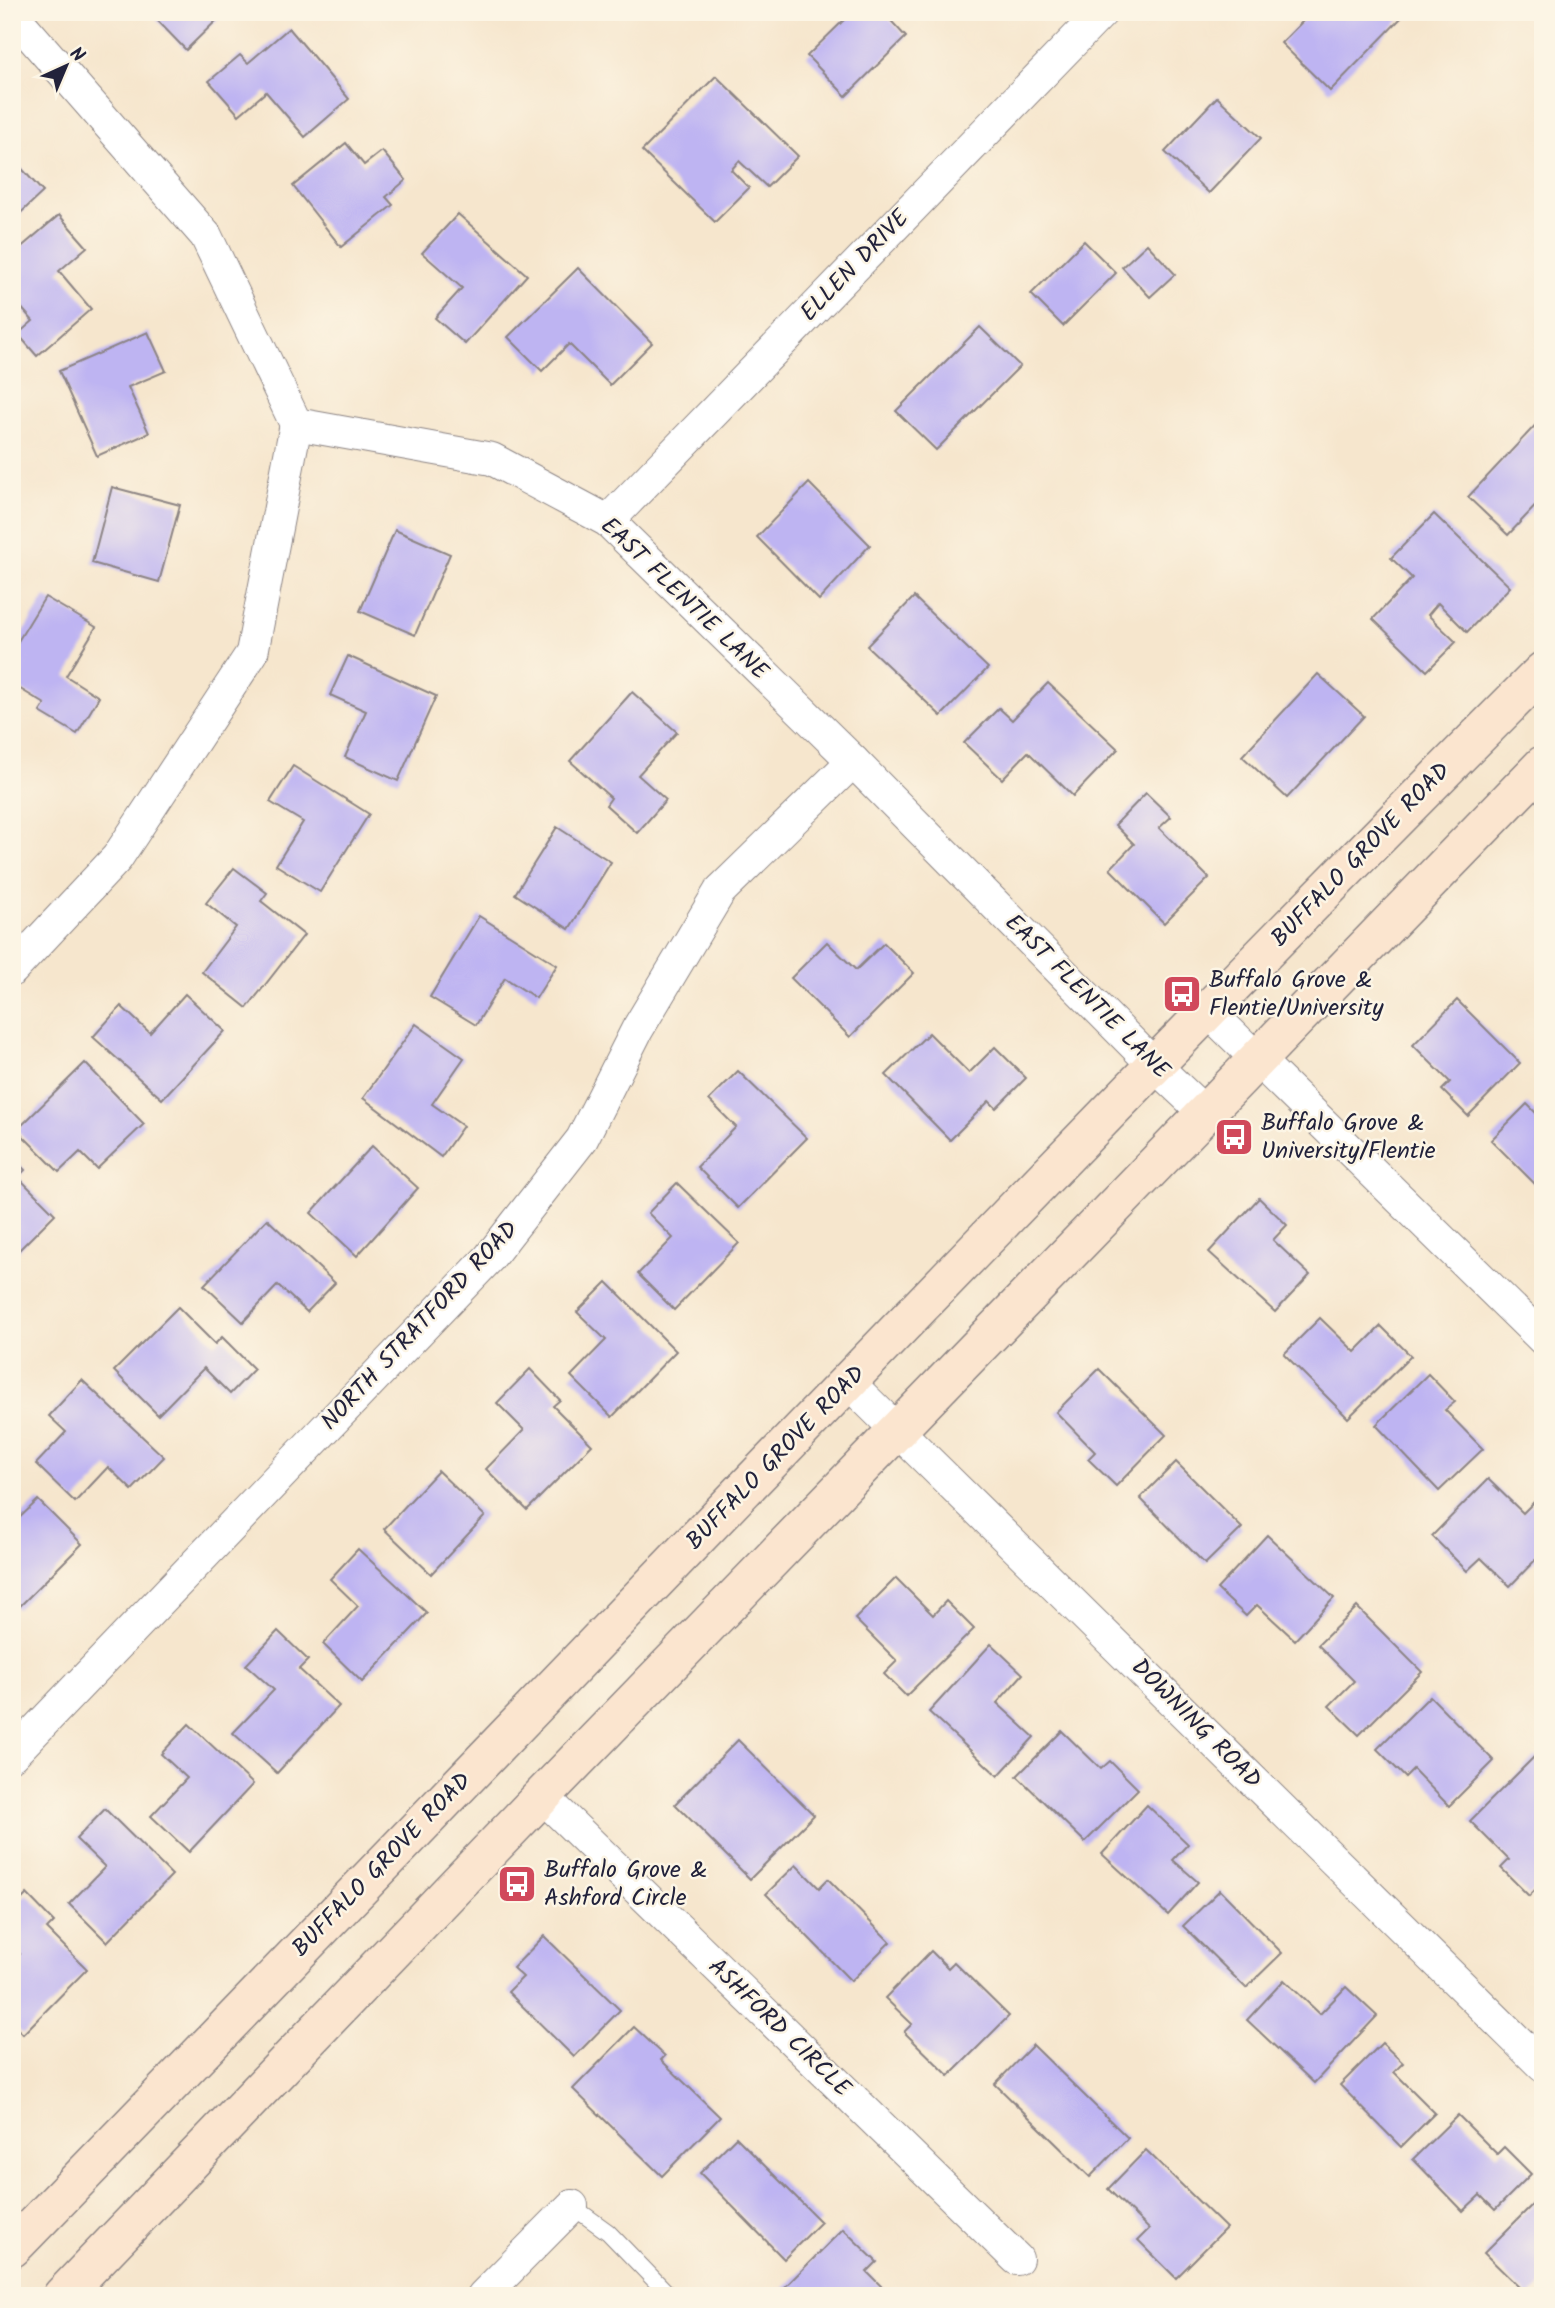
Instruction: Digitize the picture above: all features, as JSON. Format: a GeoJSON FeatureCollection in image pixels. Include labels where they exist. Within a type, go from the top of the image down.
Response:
{"type":"FeatureCollection","features":[{"type":"Feature","properties":{"kind":"main road","name":"BUFFALO GROVE ROAD"},"geometry":{"type":"LineString","coordinates":[[12,2248],[1208,1011],[1543,671]]}},
{"type":"Feature","properties":{"kind":"main road"},"geometry":{"type":"LineString","coordinates":[[62,2296],[542,1796],[1543,765]]}},
{"type":"Feature","properties":{"kind":"street","name":"ELLEN DRIVE"},"geometry":{"type":"LineString","coordinates":[[608,521],[1102,12]]}},
{"type":"Feature","properties":{"kind":"street"},"geometry":{"type":"LineString","coordinates":[[12,13],[206,236],[296,424],[253,653],[117,858],[12,970]]}},
{"type":"Feature","properties":{"kind":"street","name":"EAST FLENTIE LANE"},"geometry":{"type":"LineString","coordinates":[[296,424],[492,459],[608,521],[1205,1113]]}},
{"type":"Feature","properties":{"kind":"street","name":"NORTH STRATFORD ROAD"},"geometry":{"type":"LineString","coordinates":[[12,1755],[489,1258],[582,1139],[637,1030],[720,891],[853,761]]}},
{"type":"Feature","properties":{"kind":"street"},"geometry":{"type":"LineString","coordinates":[[1208,1011],[1543,1339]]}},
{"type":"Feature","properties":{"kind":"street","name":"DOWNING ROAD"},"geometry":{"type":"LineString","coordinates":[[849,1383],[1543,2066]]}},
{"type":"Feature","properties":{"kind":"street","name":"ASHFORD CIRCLE"},"geometry":{"type":"LineString","coordinates":[[542,1796],[1017,2259]]}},
{"type":"Feature","properties":{"kind":"street"},"geometry":{"type":"LineString","coordinates":[[483,2296],[572,2206]]}},
{"type":"Feature","properties":{"kind":"lane"},"geometry":{"type":"LineString","coordinates":[[572,2206],[608,2232],[670,2296]]}},
{"type":"Feature","properties":{"kind":"building"},"geometry":{"type":"Polygon","coordinates":[[[164,12],[225,12],[186,50],[156,19],[164,12]]]}},
{"type":"Feature","properties":{"kind":"building"},"geometry":{"type":"Polygon","coordinates":[[[841,12],[883,12],[906,37],[846,96],[807,56],[847,17],[841,12]]]}},
{"type":"Feature","properties":{"kind":"building"},"geometry":{"type":"Polygon","coordinates":[[[1312,12],[1405,14],[1330,91],[1281,43],[1312,12]]]}},
{"type":"Feature","properties":{"kind":"building"},"geometry":{"type":"Polygon","coordinates":[[[289,28],[349,99],[305,137],[266,92],[239,115],[209,81],[240,55],[248,63],[289,28]]]}},
{"type":"Feature","properties":{"kind":"building"},"geometry":{"type":"Polygon","coordinates":[[[716,76],[798,156],[767,187],[739,161],[731,170],[749,188],[715,222],[642,151],[716,76]]]}},
{"type":"Feature","properties":{"kind":"building"},"geometry":{"type":"Polygon","coordinates":[[[1217,97],[1261,138],[1209,193],[1165,152],[1217,97]]]}},
{"type":"Feature","properties":{"kind":"building"},"geometry":{"type":"Polygon","coordinates":[[[346,143],[364,165],[382,151],[406,180],[386,197],[393,205],[341,247],[293,186],[346,143]]]}},
{"type":"Feature","properties":{"kind":"building"},"geometry":{"type":"Polygon","coordinates":[[[14,160],[43,192],[12,221],[12,161],[14,160]]]}},
{"type":"Feature","properties":{"kind":"building"},"geometry":{"type":"Polygon","coordinates":[[[458,214],[527,275],[465,344],[435,318],[462,288],[422,253],[458,214]]]}},
{"type":"Feature","properties":{"kind":"building"},"geometry":{"type":"Polygon","coordinates":[[[59,215],[87,247],[59,271],[91,309],[37,356],[18,334],[33,321],[12,297],[12,255],[59,215]]]}},
{"type":"Feature","properties":{"kind":"building"},"geometry":{"type":"Polygon","coordinates":[[[1084,241],[1116,273],[1063,326],[1031,294],[1084,241]]]}},
{"type":"Feature","properties":{"kind":"building"},"geometry":{"type":"Polygon","coordinates":[[[1147,244],[1175,274],[1150,297],[1122,267],[1147,244]]]}},
{"type":"Feature","properties":{"kind":"building"},"geometry":{"type":"Polygon","coordinates":[[[578,268],[652,343],[610,385],[569,344],[542,371],[508,337],[578,268]]]}},
{"type":"Feature","properties":{"kind":"building"},"geometry":{"type":"Polygon","coordinates":[[[980,327],[1020,366],[936,450],[896,411],[980,327]]]}},
{"type":"Feature","properties":{"kind":"building"},"geometry":{"type":"Polygon","coordinates":[[[148,332],[166,371],[128,387],[149,433],[97,456],[59,371],[148,332]]]}},
{"type":"Feature","properties":{"kind":"building"},"geometry":{"type":"Polygon","coordinates":[[[1543,417],[1543,498],[1508,535],[1468,497],[1543,417]]]}},
{"type":"Feature","properties":{"kind":"building"},"geometry":{"type":"Polygon","coordinates":[[[809,483],[870,545],[819,600],[757,537],[809,483]]]}},
{"type":"Feature","properties":{"kind":"building"},"geometry":{"type":"Polygon","coordinates":[[[112,487],[180,505],[159,582],[92,563],[112,487]]]}},
{"type":"Feature","properties":{"kind":"building"},"geometry":{"type":"Polygon","coordinates":[[[1434,514],[1510,587],[1467,632],[1438,603],[1428,615],[1456,642],[1427,671],[1373,619],[1412,578],[1391,558],[1434,514]]]}},
{"type":"Feature","properties":{"kind":"building"},"geometry":{"type":"Polygon","coordinates":[[[395,530],[450,554],[415,635],[360,611],[395,530]]]}},
{"type":"Feature","properties":{"kind":"building"},"geometry":{"type":"Polygon","coordinates":[[[45,597],[96,627],[66,676],[99,697],[77,734],[40,712],[45,704],[12,684],[12,651],[45,597]]]}},
{"type":"Feature","properties":{"kind":"building"},"geometry":{"type":"Polygon","coordinates":[[[914,597],[988,668],[941,716],[867,646],[914,597]]]}},
{"type":"Feature","properties":{"kind":"building"},"geometry":{"type":"Polygon","coordinates":[[[348,656],[436,696],[398,781],[345,757],[366,711],[330,695],[348,656]]]}},
{"type":"Feature","properties":{"kind":"building"},"geometry":{"type":"Polygon","coordinates":[[[1318,674],[1364,716],[1287,798],[1242,756],[1318,674]]]}},
{"type":"Feature","properties":{"kind":"building"},"geometry":{"type":"Polygon","coordinates":[[[1048,683],[1118,749],[1073,796],[1028,752],[1002,779],[964,743],[999,708],[1012,720],[1048,683]]]}},
{"type":"Feature","properties":{"kind":"building"},"geometry":{"type":"Polygon","coordinates":[[[632,692],[677,732],[638,775],[666,800],[637,833],[606,805],[611,798],[570,761],[632,692]]]}},
{"type":"Feature","properties":{"kind":"building"},"geometry":{"type":"Polygon","coordinates":[[[293,766],[369,814],[320,892],[276,865],[303,822],[270,802],[293,766]]]}},
{"type":"Feature","properties":{"kind":"building"},"geometry":{"type":"Polygon","coordinates":[[[1146,793],[1171,817],[1159,828],[1209,878],[1164,923],[1110,869],[1134,844],[1115,825],[1146,793]]]}},
{"type":"Feature","properties":{"kind":"building"},"geometry":{"type":"Polygon","coordinates":[[[557,827],[611,862],[569,929],[515,894],[557,827]]]}},
{"type":"Feature","properties":{"kind":"building"},"geometry":{"type":"Polygon","coordinates":[[[234,868],[267,893],[261,901],[304,935],[247,1008],[202,972],[236,927],[206,903],[234,868]]]}},
{"type":"Feature","properties":{"kind":"building"},"geometry":{"type":"Polygon","coordinates":[[[479,916],[557,965],[536,998],[505,978],[476,1025],[430,997],[479,916]]]}},
{"type":"Feature","properties":{"kind":"building"},"geometry":{"type":"Polygon","coordinates":[[[827,942],[856,970],[884,943],[914,973],[850,1037],[791,978],[827,942]]]}},
{"type":"Feature","properties":{"kind":"building"},"geometry":{"type":"Polygon","coordinates":[[[185,994],[225,1031],[162,1099],[93,1037],[121,1006],[150,1033],[185,994]]]}},
{"type":"Feature","properties":{"kind":"building"},"geometry":{"type":"Polygon","coordinates":[[[1457,1000],[1520,1063],[1468,1116],[1442,1090],[1450,1082],[1413,1045],[1457,1000]]]}},
{"type":"Feature","properties":{"kind":"building"},"geometry":{"type":"Polygon","coordinates":[[[416,1024],[464,1058],[432,1104],[463,1126],[441,1157],[363,1098],[416,1024]]]}},
{"type":"Feature","properties":{"kind":"building"},"geometry":{"type":"Polygon","coordinates":[[[929,1033],[969,1073],[995,1047],[1026,1078],[996,1108],[989,1101],[950,1140],[886,1075],[929,1033]]]}},
{"type":"Feature","properties":{"kind":"building"},"geometry":{"type":"Polygon","coordinates":[[[85,1063],[144,1124],[97,1169],[80,1152],[59,1172],[17,1130],[85,1063]]]}},
{"type":"Feature","properties":{"kind":"building"},"geometry":{"type":"Polygon","coordinates":[[[738,1071],[807,1138],[738,1208],[697,1167],[736,1127],[709,1100],[738,1071]]]}},
{"type":"Feature","properties":{"kind":"building"},"geometry":{"type":"Polygon","coordinates":[[[1527,1104],[1543,1120],[1543,1192],[1491,1140],[1527,1104]]]}},
{"type":"Feature","properties":{"kind":"building"},"geometry":{"type":"Polygon","coordinates":[[[372,1146],[418,1188],[357,1256],[311,1213],[372,1146]]]}},
{"type":"Feature","properties":{"kind":"building"},"geometry":{"type":"Polygon","coordinates":[[[12,1157],[25,1170],[18,1177],[55,1214],[12,1257],[12,1157]]]}},
{"type":"Feature","properties":{"kind":"building"},"geometry":{"type":"Polygon","coordinates":[[[677,1183],[739,1243],[674,1310],[638,1274],[673,1238],[648,1213],[677,1183]]]}},
{"type":"Feature","properties":{"kind":"building"},"geometry":{"type":"Polygon","coordinates":[[[1259,1198],[1287,1225],[1273,1240],[1310,1275],[1275,1312],[1209,1252],[1259,1198]]]}},
{"type":"Feature","properties":{"kind":"building"},"geometry":{"type":"Polygon","coordinates":[[[267,1219],[335,1283],[307,1312],[278,1285],[243,1322],[204,1285],[267,1219]]]}},
{"type":"Feature","properties":{"kind":"building"},"geometry":{"type":"Polygon","coordinates":[[[607,1282],[676,1351],[612,1417],[571,1376],[606,1340],[577,1312],[607,1282]]]}},
{"type":"Feature","properties":{"kind":"building"},"geometry":{"type":"Polygon","coordinates":[[[178,1307],[215,1344],[222,1337],[254,1369],[230,1394],[204,1368],[158,1415],[114,1371],[178,1307]]]}},
{"type":"Feature","properties":{"kind":"building"},"geometry":{"type":"Polygon","coordinates":[[[1320,1318],[1355,1352],[1381,1326],[1411,1356],[1348,1418],[1284,1354],[1320,1318]]]}},
{"type":"Feature","properties":{"kind":"building"},"geometry":{"type":"Polygon","coordinates":[[[530,1369],[560,1400],[553,1406],[592,1445],[527,1510],[486,1469],[524,1430],[497,1403],[530,1369]]]}},
{"type":"Feature","properties":{"kind":"building"},"geometry":{"type":"Polygon","coordinates":[[[1099,1369],[1166,1435],[1116,1486],[1088,1459],[1095,1452],[1056,1412],[1099,1369]]]}},
{"type":"Feature","properties":{"kind":"building"},"geometry":{"type":"Polygon","coordinates":[[[1428,1374],[1455,1402],[1445,1410],[1483,1449],[1439,1491],[1376,1425],[1428,1374]]]}},
{"type":"Feature","properties":{"kind":"building"},"geometry":{"type":"Polygon","coordinates":[[[82,1380],[164,1457],[132,1490],[108,1467],[75,1502],[36,1464],[66,1432],[49,1416],[82,1380]]]}},
{"type":"Feature","properties":{"kind":"building"},"geometry":{"type":"Polygon","coordinates":[[[1176,1462],[1242,1528],[1205,1564],[1140,1498],[1176,1462]]]}},
{"type":"Feature","properties":{"kind":"building"},"geometry":{"type":"Polygon","coordinates":[[[438,1471],[485,1516],[431,1574],[384,1529],[438,1471]]]}},
{"type":"Feature","properties":{"kind":"building"},"geometry":{"type":"Polygon","coordinates":[[[1488,1479],[1523,1513],[1543,1493],[1543,1552],[1510,1586],[1481,1558],[1467,1571],[1432,1536],[1488,1479]]]}},
{"type":"Feature","properties":{"kind":"building"},"geometry":{"type":"Polygon","coordinates":[[[38,1500],[82,1544],[17,1609],[12,1604],[12,1525],[38,1500]]]}},
{"type":"Feature","properties":{"kind":"building"},"geometry":{"type":"Polygon","coordinates":[[[1267,1535],[1334,1598],[1295,1640],[1257,1605],[1246,1616],[1217,1589],[1267,1535]]]}},
{"type":"Feature","properties":{"kind":"building"},"geometry":{"type":"Polygon","coordinates":[[[358,1549],[427,1613],[362,1682],[323,1644],[358,1606],[330,1579],[358,1549]]]}},
{"type":"Feature","properties":{"kind":"building"},"geometry":{"type":"Polygon","coordinates":[[[896,1578],[933,1615],[946,1601],[974,1629],[906,1696],[884,1674],[897,1661],[855,1619],[896,1578]]]}},
{"type":"Feature","properties":{"kind":"building"},"geometry":{"type":"Polygon","coordinates":[[[1357,1607],[1422,1672],[1359,1735],[1329,1706],[1354,1681],[1318,1645],[1357,1607]]]}},
{"type":"Feature","properties":{"kind":"building"},"geometry":{"type":"Polygon","coordinates":[[[278,1631],[308,1660],[299,1669],[339,1706],[277,1773],[233,1733],[274,1690],[246,1665],[278,1631]]]}},
{"type":"Feature","properties":{"kind":"building"},"geometry":{"type":"Polygon","coordinates":[[[991,1644],[1023,1674],[997,1703],[1034,1737],[998,1776],[929,1712],[991,1644]]]}},
{"type":"Feature","properties":{"kind":"building"},"geometry":{"type":"Polygon","coordinates":[[[1430,1696],[1494,1761],[1449,1806],[1413,1769],[1405,1777],[1377,1749],[1430,1696]]]}},
{"type":"Feature","properties":{"kind":"building"},"geometry":{"type":"Polygon","coordinates":[[[189,1724],[253,1784],[189,1852],[151,1816],[187,1778],[161,1754],[189,1724]]]}},
{"type":"Feature","properties":{"kind":"building"},"geometry":{"type":"Polygon","coordinates":[[[1062,1731],[1101,1769],[1110,1761],[1138,1789],[1085,1842],[1017,1776],[1062,1731]]]}},
{"type":"Feature","properties":{"kind":"building"},"geometry":{"type":"Polygon","coordinates":[[[738,1740],[814,1815],[750,1879],[675,1804],[738,1740]]]}},
{"type":"Feature","properties":{"kind":"building"},"geometry":{"type":"Polygon","coordinates":[[[1535,1756],[1543,1764],[1543,1882],[1529,1896],[1501,1868],[1509,1860],[1470,1821],[1535,1756]]]}},
{"type":"Feature","properties":{"kind":"building"},"geometry":{"type":"Polygon","coordinates":[[[1147,1805],[1188,1844],[1173,1860],[1198,1882],[1168,1915],[1102,1854],[1147,1805]]]}},
{"type":"Feature","properties":{"kind":"building"},"geometry":{"type":"Polygon","coordinates":[[[105,1809],[172,1875],[107,1942],[69,1904],[105,1867],[76,1839],[105,1809]]]}},
{"type":"Feature","properties":{"kind":"building"},"geometry":{"type":"Polygon","coordinates":[[[796,1865],[819,1888],[828,1879],[890,1942],[851,1981],[766,1894],[796,1865]]]}},
{"type":"Feature","properties":{"kind":"building"},"geometry":{"type":"Polygon","coordinates":[[[1220,1890],[1282,1953],[1246,1988],[1183,1926],[1220,1890]]]}},
{"type":"Feature","properties":{"kind":"building"},"geometry":{"type":"Polygon","coordinates":[[[27,1894],[54,1922],[47,1929],[87,1969],[23,2034],[12,2024],[12,1961],[20,1954],[12,1946],[12,1909],[27,1894]]]}},
{"type":"Feature","properties":{"kind":"building"},"geometry":{"type":"Polygon","coordinates":[[[544,1936],[620,2010],[574,2057],[508,1992],[523,1977],[513,1968],[544,1936]]]}},
{"type":"Feature","properties":{"kind":"building"},"geometry":{"type":"Polygon","coordinates":[[[931,1951],[948,1968],[954,1962],[1009,2016],[949,2076],[904,2032],[912,2024],[885,1998],[931,1951]]]}},
{"type":"Feature","properties":{"kind":"building"},"geometry":{"type":"Polygon","coordinates":[[[1284,1980],[1320,2014],[1346,1987],[1377,2016],[1314,2083],[1247,2020],[1284,1980]]]}},
{"type":"Feature","properties":{"kind":"building"},"geometry":{"type":"Polygon","coordinates":[[[634,2027],[665,2056],[661,2060],[720,2117],[662,2176],[573,2089],[634,2027]]]}},
{"type":"Feature","properties":{"kind":"building"},"geometry":{"type":"Polygon","coordinates":[[[1382,2043],[1403,2063],[1394,2072],[1435,2113],[1401,2147],[1340,2085],[1382,2043]]]}},
{"type":"Feature","properties":{"kind":"building"},"geometry":{"type":"Polygon","coordinates":[[[1033,2045],[1128,2138],[1090,2177],[995,2084],[1033,2045]]]}},
{"type":"Feature","properties":{"kind":"building"},"geometry":{"type":"Polygon","coordinates":[[[1458,2115],[1497,2154],[1504,2147],[1531,2174],[1495,2210],[1480,2195],[1463,2211],[1413,2159],[1458,2115]]]}},
{"type":"Feature","properties":{"kind":"building"},"geometry":{"type":"Polygon","coordinates":[[[736,2137],[821,2222],[784,2259],[700,2173],[736,2137]]]}},
{"type":"Feature","properties":{"kind":"building"},"geometry":{"type":"Polygon","coordinates":[[[1146,2150],[1226,2228],[1176,2278],[1138,2240],[1149,2229],[1108,2189],[1146,2150]]]}},
{"type":"Feature","properties":{"kind":"building"},"geometry":{"type":"Polygon","coordinates":[[[1543,2194],[1543,2283],[1528,2296],[1484,2253],[1543,2194]]]}},
{"type":"Feature","properties":{"kind":"building"},"geometry":{"type":"Polygon","coordinates":[[[843,2229],[877,2262],[867,2272],[891,2296],[786,2296],[781,2291],[843,2229]]]}},
{"type":"Feature","properties":{"kind":"place","name":"Buffalo Grove & Flentie/University"},"geometry":{"type":"Point","coordinates":[1182,994]}},
{"type":"Feature","properties":{"kind":"place","name":"Buffalo Grove & University/Flentie"},"geometry":{"type":"Point","coordinates":[1234,1137]}},
{"type":"Feature","properties":{"kind":"place","name":"Buffalo Grove & Ashford Circle"},"geometry":{"type":"Point","coordinates":[517,1884]}}]}
